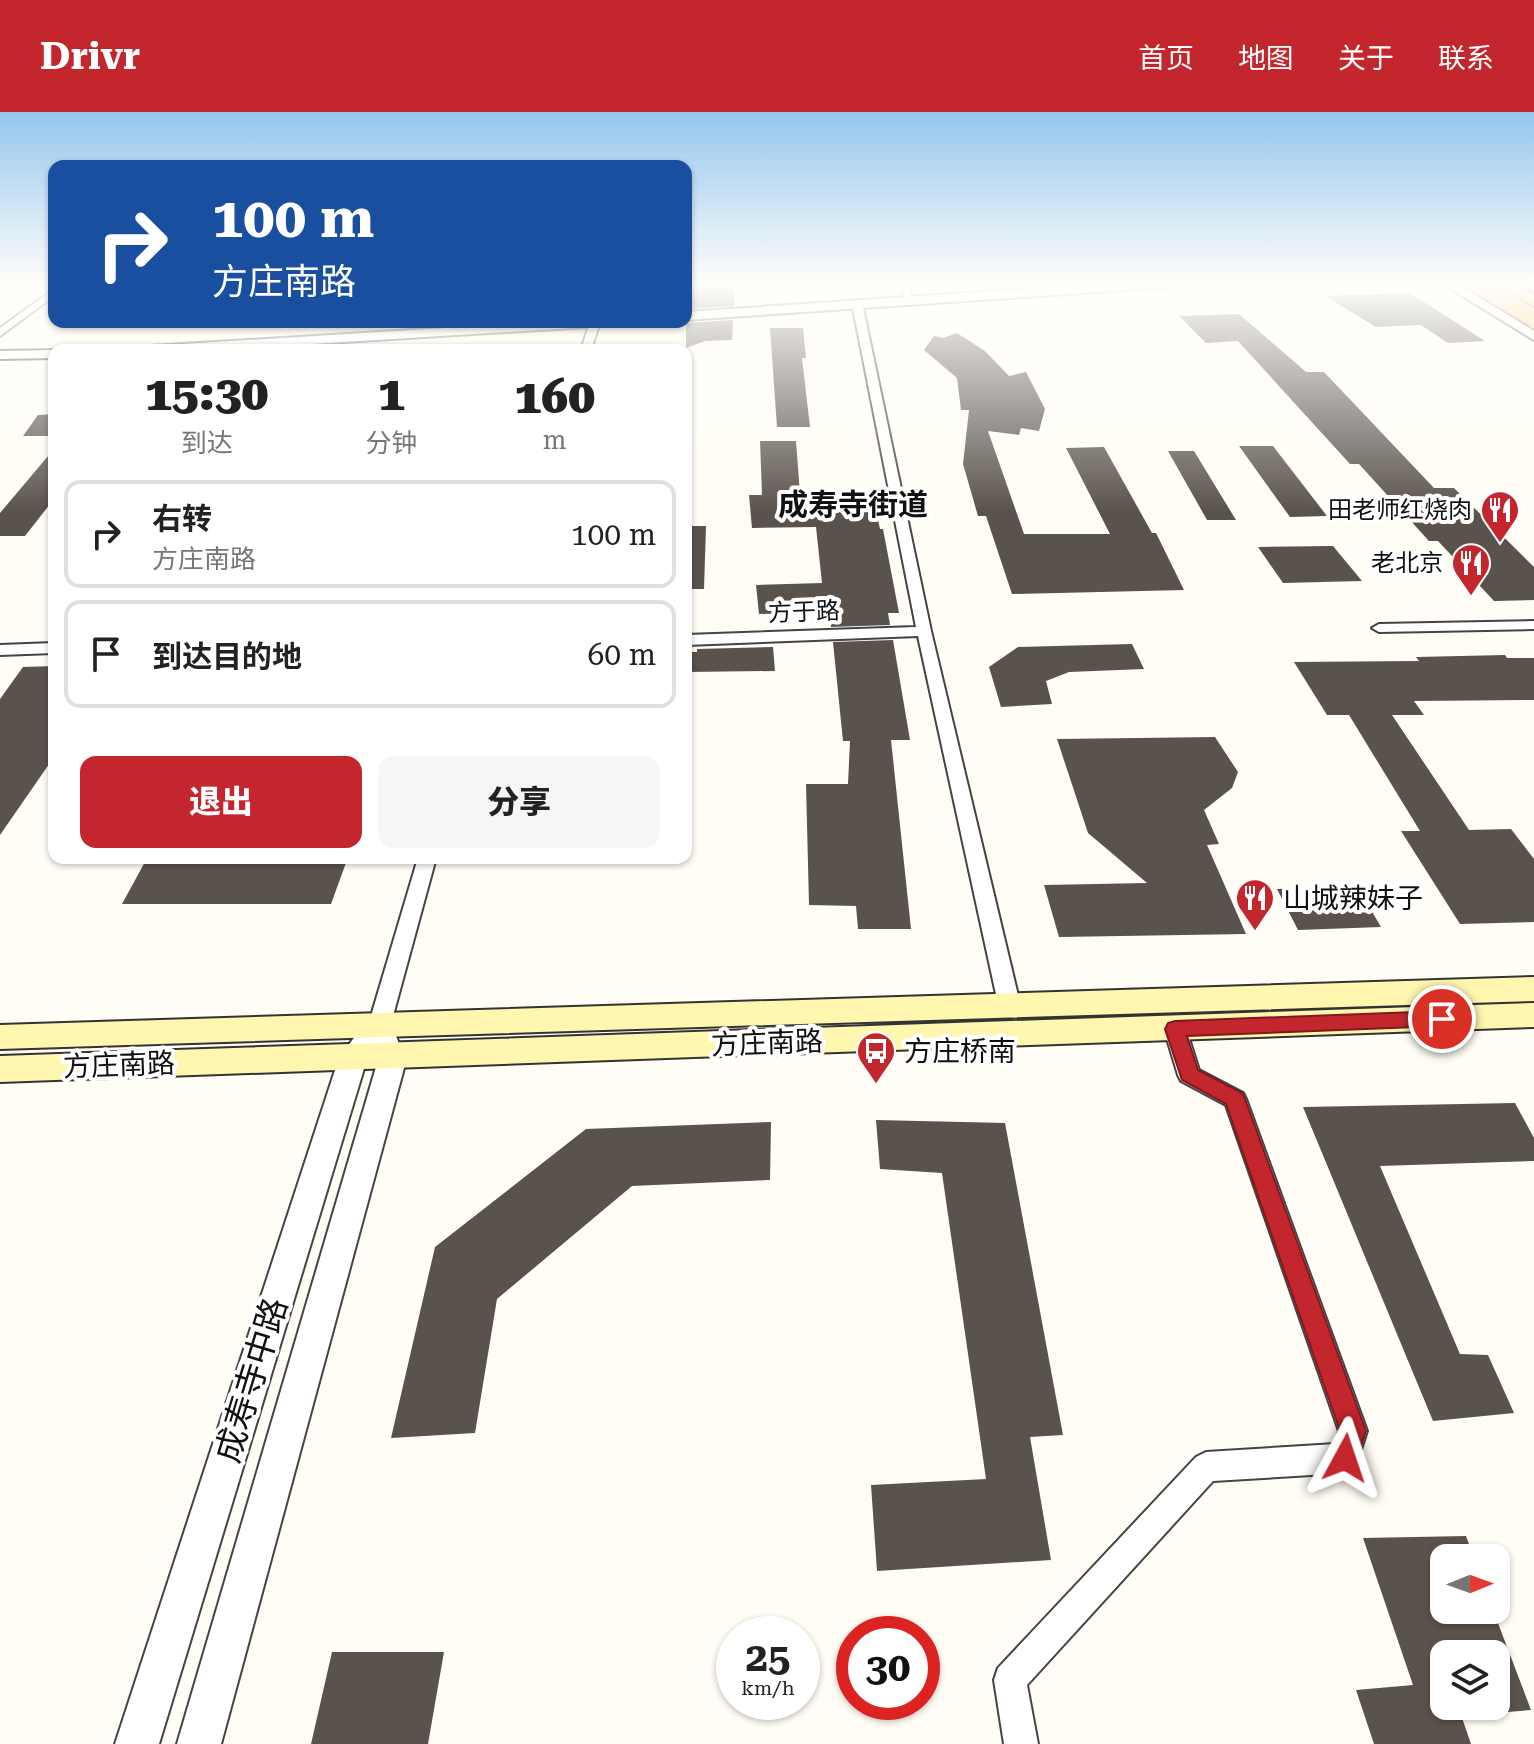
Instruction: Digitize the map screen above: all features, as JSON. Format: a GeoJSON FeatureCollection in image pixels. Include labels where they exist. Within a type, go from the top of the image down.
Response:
{"type":"FeatureCollection","features":[{"type":"Feature","properties":{"kind":"main road","name":"方庄南路"},"geometry":{"type":"LineString","coordinates":[[0,1037],[380,1023],[1010,1008],[1534,989]]}},
{"type":"Feature","properties":{"kind":"main road","name":"方庄南路"},"geometry":{"type":"LineString","coordinates":[[0,1069],[1534,1015]]}},
{"type":"Feature","properties":{"kind":"street"},"geometry":{"type":"LineString","coordinates":[[868,359],[924,631],[1010,1008]]}},
{"type":"Feature","properties":{"kind":"street"},"geometry":{"type":"LineString","coordinates":[[1379,628],[1534,625]]}},
{"type":"Feature","properties":{"kind":"street","name":"方于路"},"geometry":{"type":"LineString","coordinates":[[692,640],[924,631]]}},
{"type":"Feature","properties":{"kind":"street"},"geometry":{"type":"LineString","coordinates":[[0,650],[48,648]]}},
{"type":"Feature","properties":{"kind":"street"},"geometry":{"type":"LineString","coordinates":[[393,1057],[380,1023],[425,864]]}},
{"type":"Feature","properties":{"kind":"street","name":"成寿寺中路"},"geometry":{"type":"LineString","coordinates":[[137,1744],[353,1058],[380,1023]]}},
{"type":"Feature","properties":{"kind":"street"},"geometry":{"type":"LineString","coordinates":[[1021,1744],[1010,1680],[1206,1467],[1345,1458],[1353,1431],[1235,1099],[1189,1075],[1175,1029]]}},
{"type":"Feature","properties":{"kind":"street","name":"成寿寺中路"},"geometry":{"type":"LineString","coordinates":[[199,1744],[393,1057]]}},
{"type":"Feature","properties":{"kind":"building"},"geometry":{"type":"Polygon","coordinates":[[[772,359],[802,359],[810,427],[777,427],[772,359]]]}},
{"type":"Feature","properties":{"kind":"building"},"geometry":{"type":"Polygon","coordinates":[[[935,359],[993,359],[1009,376],[1026,372],[1045,409],[1039,431],[1021,428],[1019,435],[988,431],[1024,534],[1110,534],[1066,448],[1104,447],[1152,533],[1156,533],[1184,590],[1012,594],[986,516],[978,516],[963,464],[969,410],[961,410],[957,378],[935,359]]]}},
{"type":"Feature","properties":{"kind":"building"},"geometry":{"type":"Polygon","coordinates":[[[1255,359],[1291,359],[1306,372],[1324,372],[1434,488],[1454,488],[1534,567],[1534,600],[1494,601],[1438,541],[1429,541],[1359,464],[1350,464],[1255,359]]]}},
{"type":"Feature","properties":{"kind":"building"},"geometry":{"type":"Polygon","coordinates":[[[48,414],[48,436],[23,436],[38,415],[48,414]]]}},
{"type":"Feature","properties":{"kind":"building"},"geometry":{"type":"Polygon","coordinates":[[[760,441],[796,441],[800,494],[872,493],[880,529],[883,529],[899,613],[888,613],[890,625],[831,627],[830,614],[825,612],[759,614],[756,585],[822,583],[816,527],[752,528],[749,495],[762,495],[760,441]]]}},
{"type":"Feature","properties":{"kind":"building"},"geometry":{"type":"Polygon","coordinates":[[[1239,446],[1273,446],[1327,516],[1290,517],[1239,446]]]}},
{"type":"Feature","properties":{"kind":"building"},"geometry":{"type":"Polygon","coordinates":[[[1168,451],[1194,451],[1236,520],[1207,520],[1168,451]]]}},
{"type":"Feature","properties":{"kind":"building"},"geometry":{"type":"Polygon","coordinates":[[[48,456],[48,507],[25,536],[0,536],[0,513],[48,456]]]}},
{"type":"Feature","properties":{"kind":"building"},"geometry":{"type":"Polygon","coordinates":[[[692,526],[706,526],[704,589],[692,589],[692,526]]]}},
{"type":"Feature","properties":{"kind":"building"},"geometry":{"type":"Polygon","coordinates":[[[1333,546],[1362,581],[1283,583],[1258,547],[1333,546]]]}},
{"type":"Feature","properties":{"kind":"building"},"geometry":{"type":"Polygon","coordinates":[[[893,640],[910,740],[891,740],[911,929],[858,929],[856,906],[809,905],[806,784],[848,784],[850,741],[843,741],[833,642],[893,640]]]}},
{"type":"Feature","properties":{"kind":"building"},"geometry":{"type":"Polygon","coordinates":[[[1132,644],[1144,669],[1069,672],[1046,681],[1052,704],[1001,707],[989,667],[1018,647],[1132,644]]]}},
{"type":"Feature","properties":{"kind":"building"},"geometry":{"type":"Polygon","coordinates":[[[773,647],[775,671],[692,672],[692,652],[697,652],[697,649],[773,647]]]}},
{"type":"Feature","properties":{"kind":"building"},"geometry":{"type":"Polygon","coordinates":[[[1505,655],[1507,658],[1534,658],[1534,700],[1414,701],[1424,715],[1392,715],[1469,830],[1511,829],[1534,859],[1534,922],[1460,924],[1401,831],[1420,831],[1349,715],[1327,715],[1294,662],[1419,661],[1416,657],[1505,655]]]}},
{"type":"Feature","properties":{"kind":"building"},"geometry":{"type":"Polygon","coordinates":[[[48,666],[48,766],[0,835],[0,699],[23,667],[48,666]]]}},
{"type":"Feature","properties":{"kind":"building"},"geometry":{"type":"Polygon","coordinates":[[[1215,737],[1238,772],[1232,788],[1204,810],[1219,844],[1207,845],[1246,934],[1059,937],[1044,885],[1147,883],[1088,833],[1057,739],[1215,737]]]}},
{"type":"Feature","properties":{"kind":"building"},"geometry":{"type":"Polygon","coordinates":[[[144,864],[346,864],[331,904],[122,904],[144,864]]]}},
{"type":"Feature","properties":{"kind":"building"},"geometry":{"type":"Polygon","coordinates":[[[1357,886],[1381,927],[1298,930],[1277,889],[1357,886]]]}},
{"type":"Feature","properties":{"kind":"building"},"geometry":{"type":"Polygon","coordinates":[[[1515,1103],[1534,1138],[1534,1161],[1380,1166],[1460,1354],[1488,1355],[1514,1413],[1433,1421],[1303,1107],[1515,1103]]]}},
{"type":"Feature","properties":{"kind":"building"},"geometry":{"type":"Polygon","coordinates":[[[876,1120],[1005,1123],[1063,1435],[1030,1437],[1051,1560],[877,1571],[871,1485],[986,1479],[942,1173],[880,1169],[876,1120]]]}},
{"type":"Feature","properties":{"kind":"building"},"geometry":{"type":"Polygon","coordinates":[[[771,1122],[770,1180],[632,1186],[497,1299],[475,1433],[391,1438],[435,1247],[586,1129],[771,1122]]]}},
{"type":"Feature","properties":{"kind":"building"},"geometry":{"type":"Polygon","coordinates":[[[1466,1536],[1469,1544],[1430,1544],[1430,1624],[1498,1624],[1504,1640],[1430,1640],[1430,1720],[1463,1720],[1471,1744],[1374,1744],[1356,1690],[1413,1685],[1363,1538],[1466,1536]]]}},
{"type":"Feature","properties":{"kind":"building"},"geometry":{"type":"Polygon","coordinates":[[[332,1652],[444,1652],[428,1744],[311,1744],[332,1652]]]}},
{"type":"Feature","properties":{"kind":"building"},"geometry":{"type":"Polygon","coordinates":[[[1510,1655],[1531,1710],[1510,1712],[1510,1655]]]}},
{"type":"Feature","properties":{"kind":"place","name":"田老师红烧肉"},"geometry":{"type":"Point","coordinates":[1500,544]}},
{"type":"Feature","properties":{"kind":"place","name":"老北京"},"geometry":{"type":"Point","coordinates":[1471,597]}},
{"type":"Feature","properties":{"kind":"place","name":"山城辣妹子"},"geometry":{"type":"Point","coordinates":[1255,932]}},
{"type":"Feature","properties":{"kind":"place","name":"方庄桥南"},"geometry":{"type":"Point","coordinates":[876,1085]}},
{"type":"Feature","properties":{"kind":"district","name":"成寿寺街道"},"geometry":{"type":"Point","coordinates":[853,504]}},
{"type":"Feature","properties":{"kind":"route"},"geometry":{"type":"LineString","coordinates":[[1345,1458],[1353,1431],[1235,1099],[1189,1075],[1175,1029],[1442,1019]]}}]}
